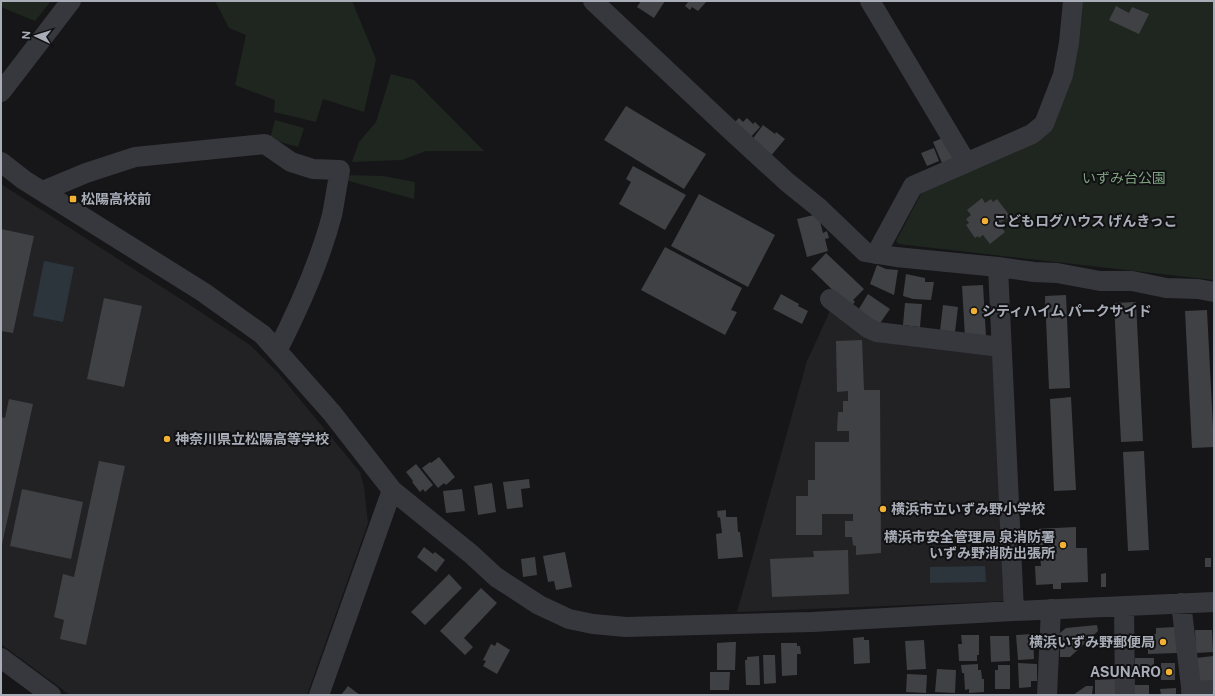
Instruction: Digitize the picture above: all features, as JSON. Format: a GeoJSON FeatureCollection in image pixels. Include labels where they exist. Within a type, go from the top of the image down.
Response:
{"type":"FeatureCollection","features":[{"type":"Feature","properties":{"kind":"street"},"geometry":{"type":"LineString","coordinates":[[1,92],[71,1]]}},
{"type":"Feature","properties":{"kind":"street"},"geometry":{"type":"LineString","coordinates":[[593,1],[787,182],[818,207],[865,252],[1034,272],[1057,273],[1100,281],[1132,281],[1166,288],[1198,289],[1214,292]]}},
{"type":"Feature","properties":{"kind":"street"},"geometry":{"type":"LineString","coordinates":[[870,1],[966,162]]}},
{"type":"Feature","properties":{"kind":"street"},"geometry":{"type":"LineString","coordinates":[[876,254],[913,186],[1032,134],[1044,124],[1063,75],[1069,43],[1073,1]]}},
{"type":"Feature","properties":{"kind":"street"},"geometry":{"type":"LineString","coordinates":[[43,192],[86,173],[135,157],[264,144],[291,162],[313,169],[340,170],[332,215],[314,271],[292,322],[277,351]]}},
{"type":"Feature","properties":{"kind":"street"},"geometry":{"type":"LineString","coordinates":[[1,162],[24,180],[203,292],[263,335],[332,413],[392,490],[471,554],[496,577],[539,605],[569,618],[593,624],[626,627],[812,622],[1014,610],[1214,602]]}},
{"type":"Feature","properties":{"kind":"street"},"geometry":{"type":"LineString","coordinates":[[998,267],[1014,610]]}},
{"type":"Feature","properties":{"kind":"street"},"geometry":{"type":"LineString","coordinates":[[830,299],[868,328],[877,332],[1001,347]]}},
{"type":"Feature","properties":{"kind":"street"},"geometry":{"type":"LineString","coordinates":[[319,695],[392,490]]}},
{"type":"Feature","properties":{"kind":"street"},"geometry":{"type":"LineString","coordinates":[[1181,603],[1191,693],[1214,690]]}},
{"type":"Feature","properties":{"kind":"street"},"geometry":{"type":"LineString","coordinates":[[1124,606],[1125,695]]}},
{"type":"Feature","properties":{"kind":"street"},"geometry":{"type":"LineString","coordinates":[[1047,695],[1051,609]]}},
{"type":"Feature","properties":{"kind":"street"},"geometry":{"type":"LineString","coordinates":[[1,658],[51,695]]}},
{"type":"Feature","properties":{"kind":"shaded area","name":"神奈川県立松陽高等学校"},"geometry":{"type":"Polygon","coordinates":[[[1,184],[250,345],[279,374],[360,472],[364,487],[368,523],[307,695],[70,695],[1,644],[1,184]]]}},
{"type":"Feature","properties":{"kind":"shaded area"},"geometry":{"type":"Polygon","coordinates":[[[44,261],[74,267],[63,322],[33,316],[44,261]]]}},
{"type":"Feature","properties":{"kind":"shaded area","name":"横浜市立いずみ野小学校"},"geometry":{"type":"Polygon","coordinates":[[[831,309],[993,355],[1006,601],[737,612],[807,361],[831,309]]]}},
{"type":"Feature","properties":{"kind":"shaded area"},"geometry":{"type":"Polygon","coordinates":[[[985,566],[986,582],[930,583],[930,567],[985,566]]]}},
{"type":"Feature","properties":{"kind":"green space"},"geometry":{"type":"Polygon","coordinates":[[[1,1],[51,1],[35,21],[1,7],[1,1]]]}},
{"type":"Feature","properties":{"kind":"green space"},"geometry":{"type":"Polygon","coordinates":[[[215,1],[352,1],[376,59],[364,112],[323,99],[316,122],[274,112],[275,100],[235,85],[246,35],[229,28],[215,1]]]}},
{"type":"Feature","properties":{"kind":"green space","name":"いずみ台公園"},"geometry":{"type":"Polygon","coordinates":[[[1080,1],[1214,1],[1214,280],[898,244],[896,241],[922,192],[1036,141],[1080,1]]]}},
{"type":"Feature","properties":{"kind":"green space"},"geometry":{"type":"Polygon","coordinates":[[[391,74],[414,80],[484,151],[426,151],[402,160],[352,162],[359,142],[376,122],[391,74]]]}},
{"type":"Feature","properties":{"kind":"green space"},"geometry":{"type":"Polygon","coordinates":[[[275,120],[304,128],[298,147],[270,139],[275,120]]]}},
{"type":"Feature","properties":{"kind":"green space"},"geometry":{"type":"Polygon","coordinates":[[[345,175],[383,176],[415,182],[414,199],[345,180],[345,175]]]}},
{"type":"Feature","properties":{"kind":"building"},"geometry":{"type":"Polygon","coordinates":[[[641,1],[665,1],[654,18],[637,7],[641,1]]]}},
{"type":"Feature","properties":{"kind":"building"},"geometry":{"type":"Polygon","coordinates":[[[686,1],[707,1],[698,11],[692,7],[690,10],[685,6],[688,2],[686,1]]]}},
{"type":"Feature","properties":{"kind":"building"},"geometry":{"type":"Polygon","coordinates":[[[1116,6],[1129,13],[1132,7],[1149,14],[1139,34],[1109,20],[1116,6]]]}},
{"type":"Feature","properties":{"kind":"building"},"geometry":{"type":"Polygon","coordinates":[[[626,106],[706,154],[684,189],[604,140],[626,106]]]}},
{"type":"Feature","properties":{"kind":"building"},"geometry":{"type":"Polygon","coordinates":[[[739,118],[743,122],[747,118],[753,124],[755,122],[760,127],[749,139],[733,124],[739,118]]]}},
{"type":"Feature","properties":{"kind":"building"},"geometry":{"type":"Polygon","coordinates":[[[763,125],[785,139],[770,157],[751,141],[763,125]]]}},
{"type":"Feature","properties":{"kind":"building"},"geometry":{"type":"Polygon","coordinates":[[[945,137],[954,158],[942,163],[933,142],[945,137]]]}},
{"type":"Feature","properties":{"kind":"building"},"geometry":{"type":"Polygon","coordinates":[[[934,148],[939,161],[927,166],[921,153],[934,148]]]}},
{"type":"Feature","properties":{"kind":"building"},"geometry":{"type":"Polygon","coordinates":[[[633,166],[686,195],[665,230],[619,204],[631,182],[626,179],[633,166]]]}},
{"type":"Feature","properties":{"kind":"building"},"geometry":{"type":"Polygon","coordinates":[[[699,194],[775,235],[748,287],[671,246],[699,194]]]}},
{"type":"Feature","properties":{"kind":"building","name":"こどもログハウス げんきっこ"},"geometry":{"type":"Polygon","coordinates":[[[982,198],[985,203],[991,199],[993,202],[997,199],[1010,216],[999,224],[1005,232],[990,244],[983,235],[979,238],[978,236],[975,238],[966,225],[969,223],[966,219],[971,215],[967,210],[982,198]]]}},
{"type":"Feature","properties":{"kind":"building"},"geometry":{"type":"Polygon","coordinates":[[[818,214],[823,233],[827,231],[829,238],[825,239],[828,251],[807,257],[797,219],[818,214]]]}},
{"type":"Feature","properties":{"kind":"building"},"geometry":{"type":"Polygon","coordinates":[[[1,229],[34,236],[13,333],[1,331],[1,229]]]}},
{"type":"Feature","properties":{"kind":"building"},"geometry":{"type":"Polygon","coordinates":[[[665,247],[742,288],[731,310],[737,312],[725,335],[641,290],[665,247]]]}},
{"type":"Feature","properties":{"kind":"building"},"geometry":{"type":"Polygon","coordinates":[[[826,253],[864,289],[853,300],[855,302],[850,307],[811,269],[826,253]]]}},
{"type":"Feature","properties":{"kind":"building"},"geometry":{"type":"Polygon","coordinates":[[[877,265],[886,269],[898,270],[894,295],[870,284],[877,265]]]}},
{"type":"Feature","properties":{"kind":"building"},"geometry":{"type":"Polygon","coordinates":[[[906,274],[925,278],[925,282],[934,282],[931,300],[913,299],[903,296],[906,274]]]}},
{"type":"Feature","properties":{"kind":"building","name":"シティハイム パークサイド"},"geometry":{"type":"Polygon","coordinates":[[[983,285],[986,336],[965,337],[962,286],[983,285]]]}},
{"type":"Feature","properties":{"kind":"building"},"geometry":{"type":"Polygon","coordinates":[[[781,294],[808,311],[802,324],[773,309],[781,294]]]}},
{"type":"Feature","properties":{"kind":"building"},"geometry":{"type":"Polygon","coordinates":[[[868,294],[890,309],[878,326],[857,312],[868,294]]]}},
{"type":"Feature","properties":{"kind":"building"},"geometry":{"type":"Polygon","coordinates":[[[1066,295],[1070,388],[1049,389],[1045,296],[1066,295]]]}},
{"type":"Feature","properties":{"kind":"building"},"geometry":{"type":"Polygon","coordinates":[[[104,298],[142,306],[124,387],[87,379],[104,298]]]}},
{"type":"Feature","properties":{"kind":"building"},"geometry":{"type":"Polygon","coordinates":[[[1136,302],[1143,441],[1121,442],[1114,303],[1136,302]]]}},
{"type":"Feature","properties":{"kind":"building"},"geometry":{"type":"Polygon","coordinates":[[[905,303],[922,304],[920,327],[903,325],[905,303]]]}},
{"type":"Feature","properties":{"kind":"building"},"geometry":{"type":"Polygon","coordinates":[[[943,305],[958,307],[955,332],[940,331],[943,305]]]}},
{"type":"Feature","properties":{"kind":"building"},"geometry":{"type":"Polygon","coordinates":[[[1207,310],[1214,447],[1192,448],[1185,311],[1207,310]]]}},
{"type":"Feature","properties":{"kind":"building"},"geometry":{"type":"Polygon","coordinates":[[[862,340],[864,390],[880,390],[881,553],[856,555],[856,546],[853,545],[852,537],[845,537],[845,521],[853,521],[853,514],[822,514],[822,535],[796,535],[796,496],[808,496],[808,480],[815,480],[815,442],[849,442],[849,431],[837,431],[838,412],[843,412],[843,401],[848,401],[848,391],[837,392],[836,341],[862,340]]]}},
{"type":"Feature","properties":{"kind":"building"},"geometry":{"type":"Polygon","coordinates":[[[1071,397],[1076,490],[1054,491],[1050,399],[1071,397]]]}},
{"type":"Feature","properties":{"kind":"building"},"geometry":{"type":"Polygon","coordinates":[[[9,399],[33,404],[2,544],[1,417],[5,418],[9,399]]]}},
{"type":"Feature","properties":{"kind":"building"},"geometry":{"type":"Polygon","coordinates":[[[1144,451],[1149,550],[1128,551],[1123,452],[1144,451]]]}},
{"type":"Feature","properties":{"kind":"building"},"geometry":{"type":"Polygon","coordinates":[[[439,457],[455,477],[446,485],[444,483],[438,488],[422,468],[439,457]]]}},
{"type":"Feature","properties":{"kind":"building"},"geometry":{"type":"Polygon","coordinates":[[[99,461],[125,466],[86,645],[60,639],[64,620],[54,617],[63,574],[74,577],[99,461]]]}},
{"type":"Feature","properties":{"kind":"building"},"geometry":{"type":"Polygon","coordinates":[[[416,464],[433,485],[425,492],[423,489],[420,492],[406,472],[416,464]]]}},
{"type":"Feature","properties":{"kind":"building"},"geometry":{"type":"Polygon","coordinates":[[[529,479],[530,488],[521,489],[523,507],[507,509],[503,482],[529,479]]]}},
{"type":"Feature","properties":{"kind":"building"},"geometry":{"type":"Polygon","coordinates":[[[492,483],[496,512],[478,515],[474,486],[492,483]]]}},
{"type":"Feature","properties":{"kind":"building"},"geometry":{"type":"Polygon","coordinates":[[[22,489],[83,502],[71,559],[10,546],[22,489]]]}},
{"type":"Feature","properties":{"kind":"building"},"geometry":{"type":"Polygon","coordinates":[[[462,489],[465,511],[446,513],[443,491],[462,489]]]}},
{"type":"Feature","properties":{"kind":"building"},"geometry":{"type":"Polygon","coordinates":[[[726,510],[726,517],[737,517],[738,532],[740,532],[743,557],[718,559],[716,534],[722,533],[720,517],[718,518],[717,511],[726,510]]]}},
{"type":"Feature","properties":{"kind":"building"},"geometry":{"type":"Polygon","coordinates":[[[1076,527],[1076,548],[1087,548],[1088,582],[1061,583],[1061,589],[1053,589],[1053,584],[1036,585],[1035,566],[1041,566],[1040,556],[1026,556],[1026,540],[1035,539],[1035,529],[1076,527]]]}},
{"type":"Feature","properties":{"kind":"building"},"geometry":{"type":"Polygon","coordinates":[[[424,547],[433,554],[435,552],[445,560],[436,572],[417,557],[424,547]]]}},
{"type":"Feature","properties":{"kind":"building"},"geometry":{"type":"Polygon","coordinates":[[[848,550],[849,594],[772,597],[770,559],[814,557],[813,551],[848,550]]]}},
{"type":"Feature","properties":{"kind":"building"},"geometry":{"type":"Polygon","coordinates":[[[565,552],[572,587],[556,590],[554,581],[548,582],[543,556],[565,552]]]}},
{"type":"Feature","properties":{"kind":"building"},"geometry":{"type":"Polygon","coordinates":[[[535,557],[537,575],[523,577],[521,559],[535,557]]]}},
{"type":"Feature","properties":{"kind":"building"},"geometry":{"type":"Polygon","coordinates":[[[1205,558],[1211,558],[1211,567],[1205,567],[1205,558]]]}},
{"type":"Feature","properties":{"kind":"building"},"geometry":{"type":"Polygon","coordinates":[[[1106,573],[1106,587],[1101,587],[1101,574],[1106,573]]]}},
{"type":"Feature","properties":{"kind":"building"},"geometry":{"type":"Polygon","coordinates":[[[449,574],[462,588],[425,625],[411,612],[449,574]]]}},
{"type":"Feature","properties":{"kind":"building"},"geometry":{"type":"Polygon","coordinates":[[[481,588],[497,603],[464,638],[473,647],[465,655],[440,631],[481,588]]]}},
{"type":"Feature","properties":{"kind":"building"},"geometry":{"type":"Polygon","coordinates":[[[1097,625],[1098,631],[1070,657],[1060,657],[1060,633],[1066,628],[1097,625]]]}},
{"type":"Feature","properties":{"kind":"building"},"geometry":{"type":"Polygon","coordinates":[[[1176,627],[1177,653],[1148,654],[1148,634],[1156,634],[1156,628],[1176,627]]]}},
{"type":"Feature","properties":{"kind":"building"},"geometry":{"type":"Polygon","coordinates":[[[1195,630],[1212,630],[1213,652],[1196,653],[1195,630]]]}},
{"type":"Feature","properties":{"kind":"building"},"geometry":{"type":"Polygon","coordinates":[[[1033,634],[1034,659],[1018,660],[1016,635],[1033,634]]]}},
{"type":"Feature","properties":{"kind":"building"},"geometry":{"type":"Polygon","coordinates":[[[961,635],[979,635],[979,655],[977,655],[977,661],[959,661],[958,644],[962,644],[961,635]]]}},
{"type":"Feature","properties":{"kind":"building"},"geometry":{"type":"Polygon","coordinates":[[[990,636],[1009,636],[1010,661],[991,662],[990,636]]]}},
{"type":"Feature","properties":{"kind":"building"},"geometry":{"type":"Polygon","coordinates":[[[864,637],[864,640],[869,640],[870,663],[854,664],[853,638],[864,637]]]}},
{"type":"Feature","properties":{"kind":"building"},"geometry":{"type":"Polygon","coordinates":[[[924,640],[926,669],[907,670],[905,641],[924,640]]]}},
{"type":"Feature","properties":{"kind":"building"},"geometry":{"type":"Polygon","coordinates":[[[497,642],[510,650],[497,674],[483,666],[486,661],[483,660],[491,644],[495,646],[497,642]]]}},
{"type":"Feature","properties":{"kind":"building"},"geometry":{"type":"Polygon","coordinates":[[[736,642],[735,670],[717,670],[717,643],[736,642]]]}},
{"type":"Feature","properties":{"kind":"building"},"geometry":{"type":"Polygon","coordinates":[[[781,643],[797,643],[797,646],[800,646],[801,654],[797,654],[797,675],[782,676],[781,643]]]}},
{"type":"Feature","properties":{"kind":"building"},"geometry":{"type":"Polygon","coordinates":[[[763,655],[775,655],[776,683],[764,684],[763,655]]]}},
{"type":"Feature","properties":{"kind":"building"},"geometry":{"type":"Polygon","coordinates":[[[759,656],[760,685],[746,685],[745,660],[747,660],[747,657],[759,656]]]}},
{"type":"Feature","properties":{"kind":"building"},"geometry":{"type":"Polygon","coordinates":[[[1213,656],[1214,682],[1198,684],[1196,658],[1213,656]]]}},
{"type":"Feature","properties":{"kind":"building"},"geometry":{"type":"Polygon","coordinates":[[[1135,658],[1154,658],[1154,677],[1140,677],[1141,672],[1135,672],[1135,658]]]}},
{"type":"Feature","properties":{"kind":"building"},"geometry":{"type":"Polygon","coordinates":[[[1018,663],[1037,664],[1037,681],[1031,681],[1031,687],[1019,688],[1018,663]]]}},
{"type":"Feature","properties":{"kind":"building"},"geometry":{"type":"Polygon","coordinates":[[[1161,663],[1175,663],[1175,680],[1161,680],[1161,663]]]}},
{"type":"Feature","properties":{"kind":"building"},"geometry":{"type":"Polygon","coordinates":[[[978,664],[978,670],[981,670],[982,679],[984,679],[984,692],[969,693],[969,689],[965,690],[964,673],[962,673],[961,665],[978,664]]]}},
{"type":"Feature","properties":{"kind":"building"},"geometry":{"type":"Polygon","coordinates":[[[998,665],[1010,665],[1010,689],[995,689],[995,670],[998,670],[998,665]]]}},
{"type":"Feature","properties":{"kind":"building"},"geometry":{"type":"Polygon","coordinates":[[[937,669],[956,670],[955,693],[935,692],[937,669]]]}},
{"type":"Feature","properties":{"kind":"building"},"geometry":{"type":"Polygon","coordinates":[[[710,672],[730,672],[729,690],[710,690],[710,672]]]}},
{"type":"Feature","properties":{"kind":"building"},"geometry":{"type":"Polygon","coordinates":[[[907,674],[927,675],[926,693],[906,692],[907,674]]]}},
{"type":"Feature","properties":{"kind":"building"},"geometry":{"type":"Polygon","coordinates":[[[1116,679],[1119,693],[1115,693],[1115,695],[1095,695],[1095,680],[1116,679]]]}},
{"type":"Feature","properties":{"kind":"building"},"geometry":{"type":"Polygon","coordinates":[[[1133,685],[1149,685],[1149,695],[1133,695],[1133,685]]]}},
{"type":"Feature","properties":{"kind":"building"},"geometry":{"type":"Polygon","coordinates":[[[348,686],[360,695],[341,695],[348,686]]]}},
{"type":"Feature","properties":{"kind":"building"},"geometry":{"type":"Polygon","coordinates":[[[1086,686],[1093,686],[1092,695],[1073,695],[1086,686]]]}},
{"type":"Feature","properties":{"kind":"building"},"geometry":{"type":"Polygon","coordinates":[[[1176,688],[1176,695],[1161,695],[1160,689],[1176,688]]]}},
{"type":"Feature","properties":{"kind":"place","name":"松陽高校前"},"geometry":{"type":"Point","coordinates":[73,199]}},
{"type":"Feature","properties":{"kind":"place","name":"こどもログハウス げんきっこ"},"geometry":{"type":"Point","coordinates":[985,221]}},
{"type":"Feature","properties":{"kind":"place","name":"シティハイム パークサイド"},"geometry":{"type":"Point","coordinates":[974,311]}},
{"type":"Feature","properties":{"kind":"place","name":"神奈川県立松陽高等学校"},"geometry":{"type":"Point","coordinates":[167,439]}},
{"type":"Feature","properties":{"kind":"place","name":"横浜市立いずみ野小学校"},"geometry":{"type":"Point","coordinates":[883,509]}},
{"type":"Feature","properties":{"kind":"place","name":"横浜市安全管理局 泉消防署 いずみ野消防出張所"},"geometry":{"type":"Point","coordinates":[1063,545]}},
{"type":"Feature","properties":{"kind":"place","name":"横浜いずみ野郵便局"},"geometry":{"type":"Point","coordinates":[1163,642]}},
{"type":"Feature","properties":{"kind":"place","name":"ASUNARO"},"geometry":{"type":"Point","coordinates":[1169,672]}}]}
